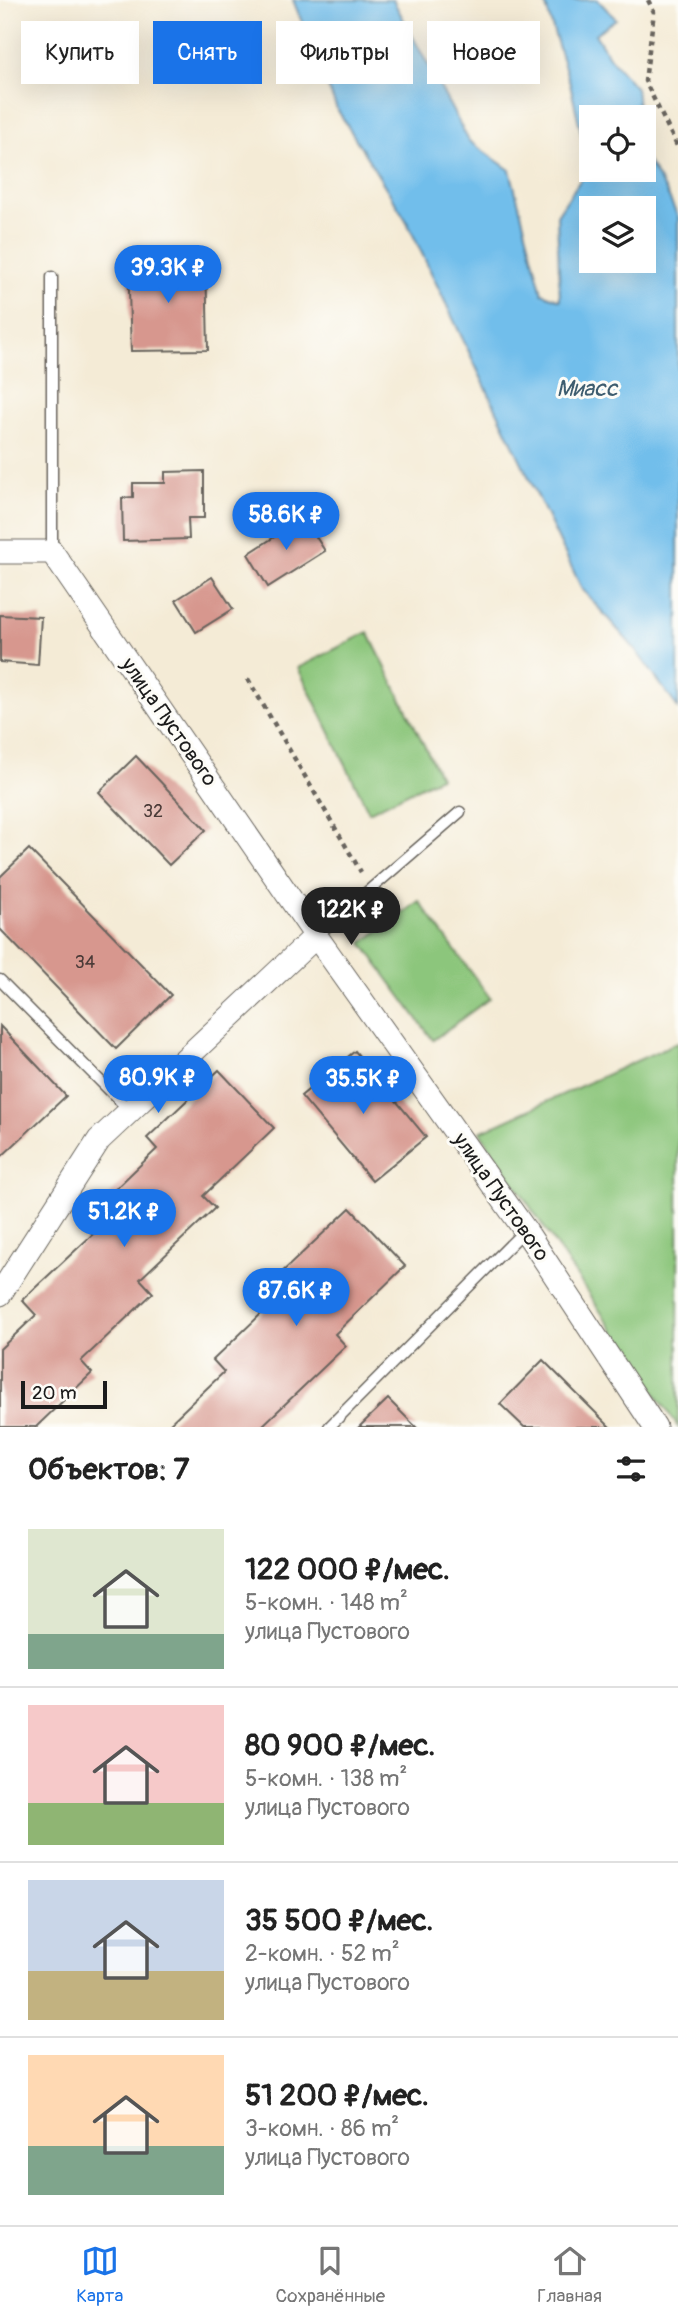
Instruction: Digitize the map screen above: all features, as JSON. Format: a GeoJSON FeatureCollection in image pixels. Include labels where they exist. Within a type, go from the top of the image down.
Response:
{"type":"FeatureCollection","features":[{"type":"Feature","properties":{"kind":"street"},"geometry":{"type":"LineString","coordinates":[[0,552],[52,552]]}},
{"type":"Feature","properties":{"kind":"street","name":"улица Пустового"},"geometry":{"type":"LineString","coordinates":[[52,552],[316,936],[525,1230],[655,1427]]}},
{"type":"Feature","properties":{"kind":"street"},"geometry":{"type":"LineString","coordinates":[[0,1294],[99,1140],[316,936]]}},
{"type":"Feature","properties":{"kind":"lane"},"geometry":{"type":"LineString","coordinates":[[52,277],[52,552]]}},
{"type":"Feature","properties":{"kind":"lane"},"geometry":{"type":"LineString","coordinates":[[316,936],[460,812]]}},
{"type":"Feature","properties":{"kind":"lane"},"geometry":{"type":"LineString","coordinates":[[0,980],[130,1111]]}},
{"type":"Feature","properties":{"kind":"lane"},"geometry":{"type":"LineString","coordinates":[[330,1427],[525,1230]]}},
{"type":"Feature","properties":{"kind":"path"},"geometry":{"type":"LineString","coordinates":[[648,0],[654,12],[645,81],[678,148]]}},
{"type":"Feature","properties":{"kind":"path"},"geometry":{"type":"LineString","coordinates":[[248,679],[370,889]]}},
{"type":"Feature","properties":{"kind":"green space"},"geometry":{"type":"Polygon","coordinates":[[[368,632],[440,777],[369,812],[298,668],[368,632]]]}},
{"type":"Feature","properties":{"kind":"green space"},"geometry":{"type":"Polygon","coordinates":[[[419,901],[490,998],[433,1040],[362,943],[419,901]]]}},
{"type":"Feature","properties":{"kind":"green space"},"geometry":{"type":"Polygon","coordinates":[[[678,1042],[678,1427],[480,1132],[678,1042]]]}},
{"type":"Feature","properties":{"kind":"water","name":"Миасс"},"geometry":{"type":"Polygon","coordinates":[[[293,0],[393,0],[404,21],[301,21],[293,0]]]}},
{"type":"Feature","properties":{"kind":"water","name":"Миасс"},"geometry":{"type":"Polygon","coordinates":[[[544,0],[598,0],[616,19],[595,34],[610,58],[636,88],[638,105],[579,105],[579,123],[544,0]]]}},
{"type":"Feature","properties":{"kind":"water","name":"Миасс"},"geometry":{"type":"Polygon","coordinates":[[[413,37],[427,63],[427,84],[438,84],[469,141],[510,170],[542,293],[560,300],[557,215],[579,182],[656,182],[656,175],[665,189],[678,217],[678,708],[634,648],[582,589],[406,220],[337,109],[327,84],[413,84],[413,37]]]}},
{"type":"Feature","properties":{"kind":"building"},"geometry":{"type":"Polygon","coordinates":[[[206,259],[208,350],[131,351],[128,261],[206,259]]]}},
{"type":"Feature","properties":{"kind":"building"},"geometry":{"type":"Polygon","coordinates":[[[204,471],[204,518],[188,518],[189,539],[123,541],[122,498],[133,497],[133,483],[165,483],[165,472],[204,471]]]}},
{"type":"Feature","properties":{"kind":"building"},"geometry":{"type":"Polygon","coordinates":[[[304,518],[325,551],[268,587],[248,554],[304,518]]]}},
{"type":"Feature","properties":{"kind":"building"},"geometry":{"type":"Polygon","coordinates":[[[212,577],[233,609],[196,632],[176,600],[212,577]]]}},
{"type":"Feature","properties":{"kind":"building"},"geometry":{"type":"Polygon","coordinates":[[[0,615],[41,617],[38,665],[0,662],[0,615]]]}},
{"type":"Feature","properties":{"kind":"building"},"geometry":{"type":"Polygon","coordinates":[[[136,756],[206,830],[169,865],[99,792],[136,756]]]}},
{"type":"Feature","properties":{"kind":"building"},"geometry":{"type":"Polygon","coordinates":[[[29,849],[171,995],[116,1049],[0,929],[0,877],[29,849]]]}},
{"type":"Feature","properties":{"kind":"building"},"geometry":{"type":"Polygon","coordinates":[[[0,1026],[66,1096],[0,1158],[0,1026]]]}},
{"type":"Feature","properties":{"kind":"building"},"geometry":{"type":"Polygon","coordinates":[[[355,1051],[426,1137],[372,1181],[301,1096],[355,1051]]]}},
{"type":"Feature","properties":{"kind":"building"},"geometry":{"type":"Polygon","coordinates":[[[219,1070],[274,1128],[203,1196],[215,1208],[140,1279],[153,1293],[81,1361],[92,1373],[36,1427],[0,1427],[0,1349],[36,1315],[22,1300],[93,1234],[81,1222],[157,1149],[147,1138],[219,1070]]]}},
{"type":"Feature","properties":{"kind":"building"},"geometry":{"type":"Polygon","coordinates":[[[350,1208],[405,1266],[335,1334],[346,1346],[261,1427],[166,1427],[224,1372],[213,1360],[289,1287],[278,1276],[350,1208]]]}},
{"type":"Feature","properties":{"kind":"building"},"geometry":{"type":"Polygon","coordinates":[[[543,1360],[610,1427],[524,1427],[500,1404],[543,1360]]]}},
{"type":"Feature","properties":{"kind":"building"},"geometry":{"type":"Polygon","coordinates":[[[388,1399],[416,1427],[359,1427],[388,1399]]]}}]}
